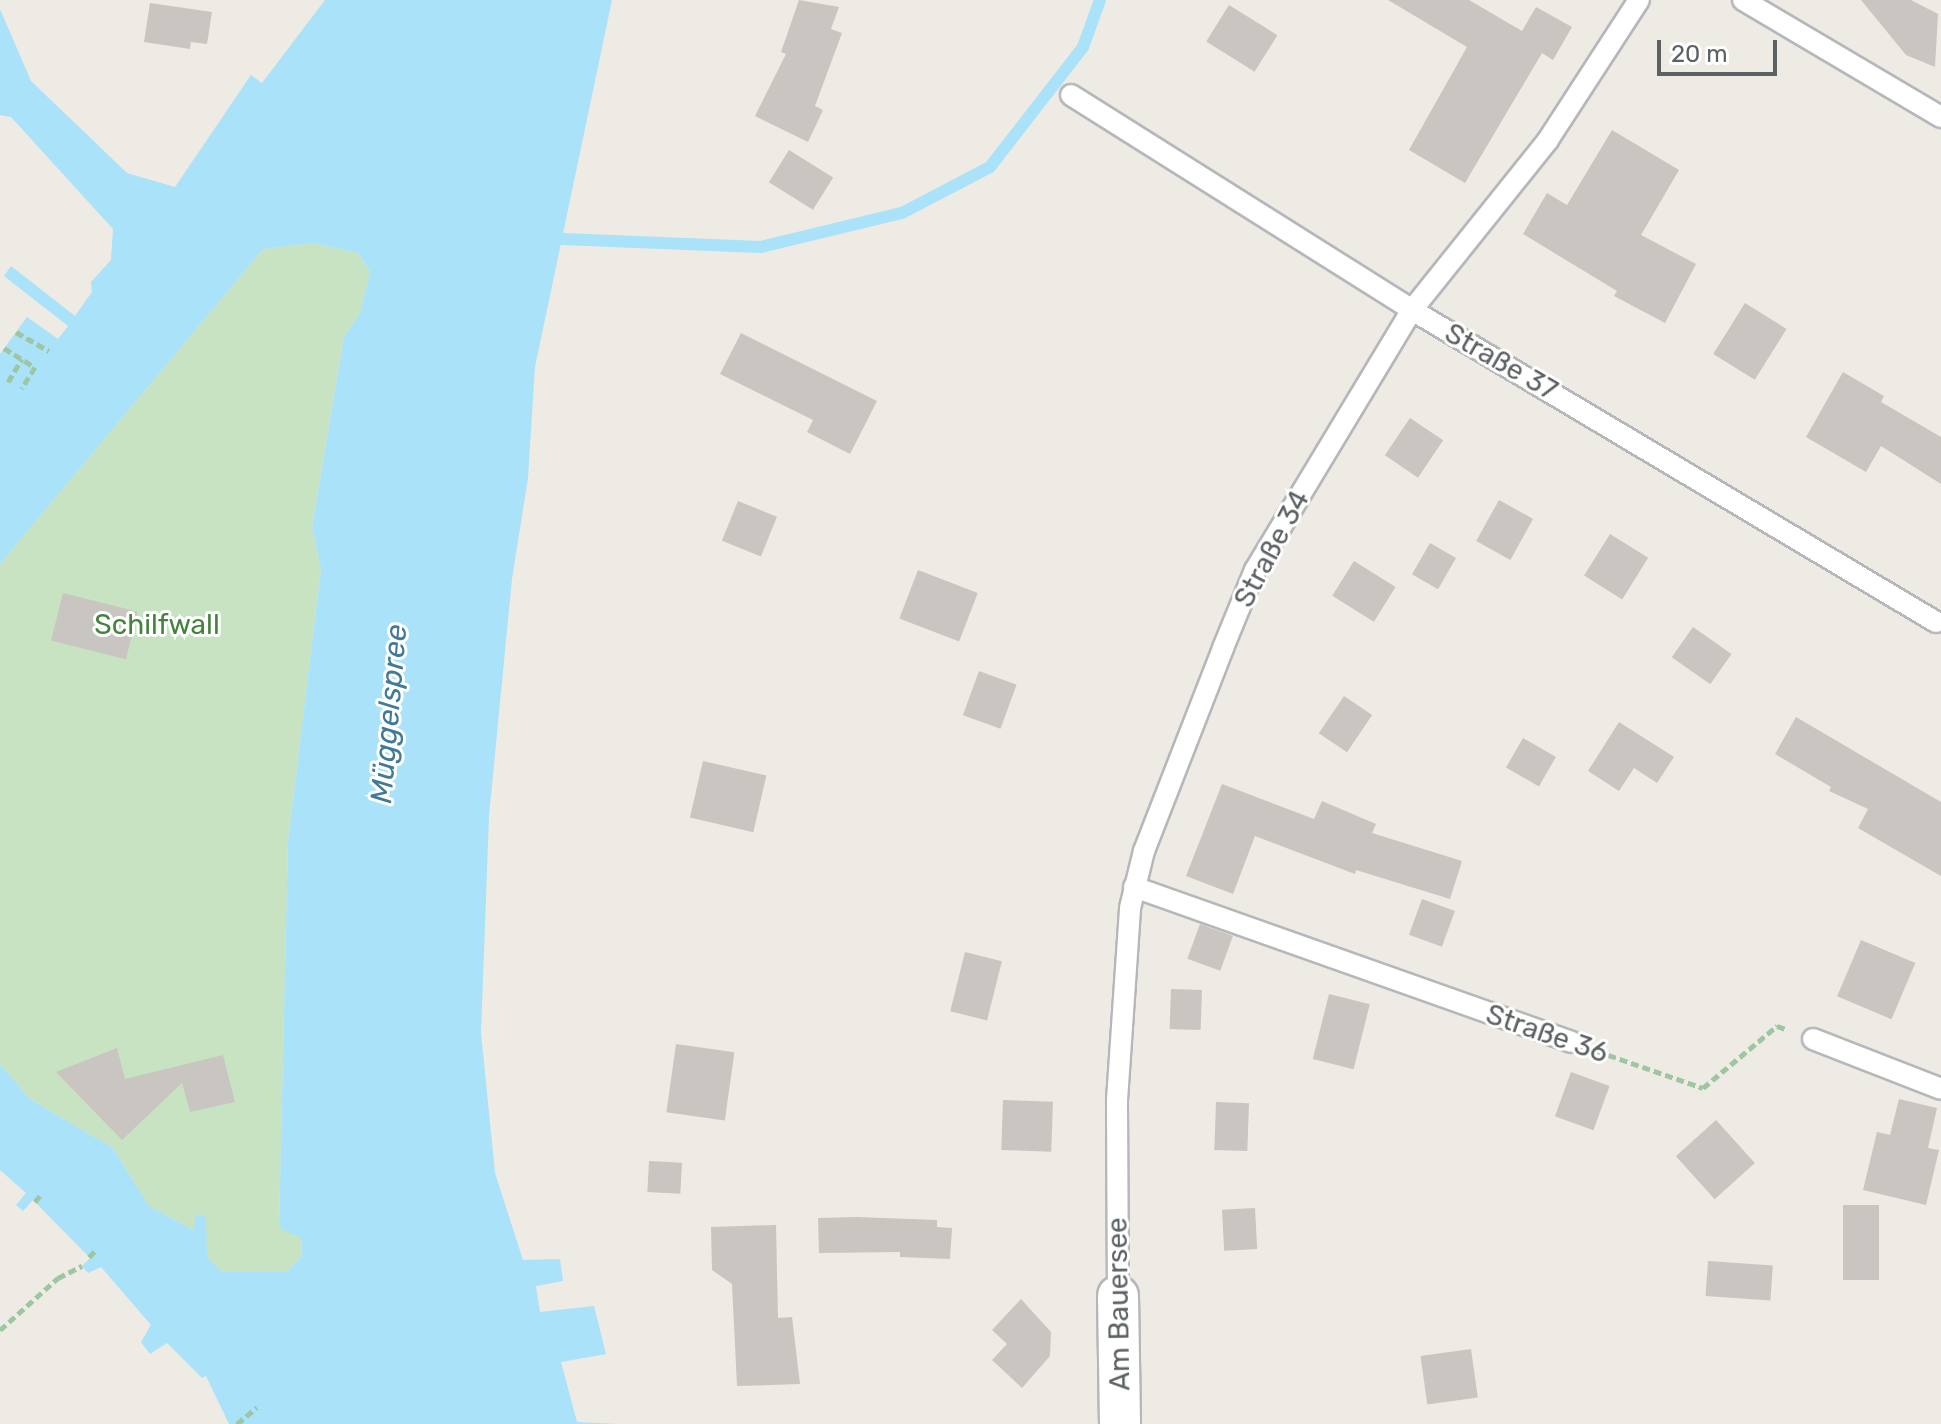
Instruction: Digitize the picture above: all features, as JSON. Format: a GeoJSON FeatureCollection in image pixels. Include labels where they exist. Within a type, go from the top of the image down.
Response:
{"type":"FeatureCollection","features":[{"type":"Feature","properties":{"kind":"street","name":"Am Bauersee"},"geometry":{"type":"LineString","coordinates":[[1118,1296],[1120,1424]]}},
{"type":"Feature","properties":{"kind":"lane","name":"Straße 34"},"geometry":{"type":"LineString","coordinates":[[1118,1183],[1118,1057],[1134,887],[1255,570],[1412,310],[1548,140],[1639,0]]}},
{"type":"Feature","properties":{"kind":"lane"},"geometry":{"type":"LineString","coordinates":[[1743,0],[1941,117]]}},
{"type":"Feature","properties":{"kind":"lane","name":"Straße 37"},"geometry":{"type":"LineString","coordinates":[[1071,95],[1412,310],[1936,622]]}},
{"type":"Feature","properties":{"kind":"lane","name":"Straße 36"},"geometry":{"type":"LineString","coordinates":[[1134,887],[1571,1042]]}},
{"type":"Feature","properties":{"kind":"lane"},"geometry":{"type":"LineString","coordinates":[[1813,1039],[1941,1089]]}},
{"type":"Feature","properties":{"kind":"lane","name":"Am Bauersee"},"geometry":{"type":"LineString","coordinates":[[1118,1183],[1118,1296]]}},
{"type":"Feature","properties":{"kind":"path"},"geometry":{"type":"LineString","coordinates":[[16,332],[49,351]]}},
{"type":"Feature","properties":{"kind":"path"},"geometry":{"type":"LineString","coordinates":[[4,348],[35,367],[22,388]]}},
{"type":"Feature","properties":{"kind":"path"},"geometry":{"type":"LineString","coordinates":[[8,382],[22,359]]}},
{"type":"Feature","properties":{"kind":"path","name":"Straße 36"},"geometry":{"type":"LineString","coordinates":[[1571,1042],[1703,1088],[1777,1026],[1813,1039]]}},
{"type":"Feature","properties":{"kind":"path"},"geometry":{"type":"LineString","coordinates":[[35,1202],[42,1193]]}},
{"type":"Feature","properties":{"kind":"path"},"geometry":{"type":"LineString","coordinates":[[89,1257],[97,1249]]}},
{"type":"Feature","properties":{"kind":"path"},"geometry":{"type":"LineString","coordinates":[[0,1330],[58,1278],[82,1266]]}},
{"type":"Feature","properties":{"kind":"path"},"geometry":{"type":"LineString","coordinates":[[237,1424],[257,1407]]}},
{"type":"Feature","properties":{"kind":"green space","name":"Schilfwall"},"geometry":{"type":"Polygon","coordinates":[[[313,243],[358,253],[370,272],[360,313],[344,337],[312,527],[321,569],[288,841],[279,1227],[301,1238],[302,1256],[287,1272],[222,1272],[207,1257],[194,1230],[149,1206],[113,1148],[30,1099],[0,1064],[0,564],[263,249],[313,243]]]}},
{"type":"Feature","properties":{"kind":"water","name":"Müggelspree"},"geometry":{"type":"Polygon","coordinates":[[[325,0],[612,0],[535,367],[528,478],[512,579],[489,816],[481,1033],[495,1173],[523,1260],[560,1259],[563,1281],[536,1286],[540,1312],[594,1306],[606,1354],[561,1362],[577,1422],[617,1424],[229,1424],[206,1376],[202,1378],[167,1343],[150,1354],[141,1342],[151,1325],[101,1267],[88,1273],[82,1266],[90,1258],[33,1200],[23,1211],[16,1205],[26,1193],[0,1170],[0,1064],[30,1099],[113,1148],[149,1206],[194,1230],[196,1214],[206,1217],[207,1257],[222,1272],[287,1272],[302,1256],[301,1238],[279,1228],[288,841],[321,569],[312,527],[344,337],[360,313],[370,272],[358,253],[313,243],[263,249],[0,564],[0,354],[27,317],[58,339],[68,326],[4,276],[11,266],[75,316],[92,292],[91,282],[111,260],[113,229],[11,117],[0,115],[0,9],[31,81],[127,173],[175,187],[251,75],[262,83],[325,0]]]}},
{"type":"Feature","properties":{"kind":"building"},"geometry":{"type":"Polygon","coordinates":[[[799,0],[839,7],[831,29],[842,33],[815,106],[823,110],[808,142],[755,116],[786,54],[781,52],[799,0]]]}},
{"type":"Feature","properties":{"kind":"building"},"geometry":{"type":"Polygon","coordinates":[[[1388,0],[1469,0],[1522,31],[1536,7],[1572,27],[1553,60],[1542,53],[1465,183],[1409,150],[1467,47],[1388,0]]]}},
{"type":"Feature","properties":{"kind":"building"},"geometry":{"type":"Polygon","coordinates":[[[1861,0],[1911,0],[1938,14],[1935,67],[1906,55],[1861,0]]]}},
{"type":"Feature","properties":{"kind":"building"},"geometry":{"type":"Polygon","coordinates":[[[150,3],[212,12],[207,44],[191,42],[190,49],[144,42],[150,3]]]}},
{"type":"Feature","properties":{"kind":"building"},"geometry":{"type":"Polygon","coordinates":[[[1229,5],[1277,35],[1255,72],[1206,41],[1229,5]]]}},
{"type":"Feature","properties":{"kind":"building"},"geometry":{"type":"Polygon","coordinates":[[[1612,130],[1679,170],[1641,235],[1696,264],[1665,323],[1614,296],[1617,291],[1523,234],[1547,193],[1567,205],[1612,130]]]}},
{"type":"Feature","properties":{"kind":"building"},"geometry":{"type":"Polygon","coordinates":[[[789,150],[833,178],[813,210],[769,182],[789,150]]]}},
{"type":"Feature","properties":{"kind":"building"},"geometry":{"type":"Polygon","coordinates":[[[1745,303],[1787,329],[1755,380],[1713,354],[1745,303]]]}},
{"type":"Feature","properties":{"kind":"building"},"geometry":{"type":"Polygon","coordinates":[[[741,333],[877,401],[850,454],[807,432],[813,420],[720,374],[741,333]]]}},
{"type":"Feature","properties":{"kind":"building"},"geometry":{"type":"Polygon","coordinates":[[[1843,372],[1884,396],[1881,402],[1941,437],[1941,484],[1881,446],[1866,472],[1806,437],[1843,372]]]}},
{"type":"Feature","properties":{"kind":"building"},"geometry":{"type":"Polygon","coordinates":[[[1410,418],[1443,440],[1418,478],[1385,455],[1410,418]]]}},
{"type":"Feature","properties":{"kind":"building"},"geometry":{"type":"Polygon","coordinates":[[[1499,500],[1533,519],[1510,560],[1476,541],[1499,500]]]}},
{"type":"Feature","properties":{"kind":"building"},"geometry":{"type":"Polygon","coordinates":[[[738,501],[777,517],[761,557],[722,541],[738,501]]]}},
{"type":"Feature","properties":{"kind":"building"},"geometry":{"type":"Polygon","coordinates":[[[1610,534],[1648,558],[1622,599],[1584,576],[1610,534]]]}},
{"type":"Feature","properties":{"kind":"building"},"geometry":{"type":"Polygon","coordinates":[[[1430,543],[1456,558],[1438,589],[1412,574],[1430,543]]]}},
{"type":"Feature","properties":{"kind":"building"},"geometry":{"type":"Polygon","coordinates":[[[1354,561],[1396,587],[1374,622],[1332,596],[1354,561]]]}},
{"type":"Feature","properties":{"kind":"building"},"geometry":{"type":"Polygon","coordinates":[[[918,570],[978,593],[959,641],[899,619],[918,570]]]}},
{"type":"Feature","properties":{"kind":"building"},"geometry":{"type":"Polygon","coordinates":[[[63,593],[138,612],[126,659],[51,641],[63,593]]]}},
{"type":"Feature","properties":{"kind":"building"},"geometry":{"type":"Polygon","coordinates":[[[1693,627],[1732,654],[1710,684],[1672,657],[1693,627]]]}},
{"type":"Feature","properties":{"kind":"building"},"geometry":{"type":"Polygon","coordinates":[[[979,671],[1017,685],[1001,729],[963,715],[979,671]]]}},
{"type":"Feature","properties":{"kind":"building"},"geometry":{"type":"Polygon","coordinates":[[[1344,696],[1372,715],[1347,752],[1319,733],[1344,696]]]}},
{"type":"Feature","properties":{"kind":"building"},"geometry":{"type":"Polygon","coordinates":[[[1796,717],[1941,802],[1941,876],[1858,828],[1868,809],[1829,791],[1831,787],[1775,754],[1796,717]]]}},
{"type":"Feature","properties":{"kind":"building"},"geometry":{"type":"Polygon","coordinates":[[[1619,722],[1674,757],[1657,783],[1634,768],[1619,791],[1588,771],[1619,722]]]}},
{"type":"Feature","properties":{"kind":"building"},"geometry":{"type":"Polygon","coordinates":[[[1523,738],[1556,757],[1539,786],[1506,767],[1523,738]]]}},
{"type":"Feature","properties":{"kind":"building"},"geometry":{"type":"Polygon","coordinates":[[[703,761],[766,776],[753,832],[690,818],[703,761]]]}},
{"type":"Feature","properties":{"kind":"building"},"geometry":{"type":"Polygon","coordinates":[[[1222,784],[1314,819],[1322,801],[1376,824],[1372,833],[1462,861],[1450,899],[1356,870],[1355,874],[1255,836],[1233,894],[1186,876],[1222,784]]]}},
{"type":"Feature","properties":{"kind":"building"},"geometry":{"type":"Polygon","coordinates":[[[1422,899],[1455,911],[1442,947],[1409,935],[1422,899]]]}},
{"type":"Feature","properties":{"kind":"building"},"geometry":{"type":"Polygon","coordinates":[[[1200,924],[1233,936],[1220,971],[1187,959],[1200,924]]]}},
{"type":"Feature","properties":{"kind":"building"},"geometry":{"type":"Polygon","coordinates":[[[1861,940],[1915,963],[1891,1019],[1837,996],[1861,940]]]}},
{"type":"Feature","properties":{"kind":"building"},"geometry":{"type":"Polygon","coordinates":[[[965,952],[1002,961],[987,1020],[950,1011],[965,952]]]}},
{"type":"Feature","properties":{"kind":"building"},"geometry":{"type":"Polygon","coordinates":[[[1171,989],[1202,990],[1201,1030],[1170,1029],[1171,989]]]}},
{"type":"Feature","properties":{"kind":"building"},"geometry":{"type":"Polygon","coordinates":[[[1329,994],[1370,1004],[1354,1069],[1313,1059],[1329,994]]]}},
{"type":"Feature","properties":{"kind":"building"},"geometry":{"type":"Polygon","coordinates":[[[676,1044],[734,1052],[725,1121],[666,1112],[676,1044]]]}},
{"type":"Feature","properties":{"kind":"building"},"geometry":{"type":"Polygon","coordinates":[[[117,1048],[125,1079],[223,1055],[235,1102],[190,1112],[182,1083],[122,1140],[56,1072],[117,1048]]]}},
{"type":"Feature","properties":{"kind":"building"},"geometry":{"type":"Polygon","coordinates":[[[1571,1072],[1610,1086],[1593,1130],[1555,1116],[1571,1072]]]}},
{"type":"Feature","properties":{"kind":"building"},"geometry":{"type":"Polygon","coordinates":[[[1899,1099],[1937,1108],[1928,1148],[1939,1150],[1926,1205],[1863,1190],[1877,1132],[1890,1135],[1899,1099]]]}},
{"type":"Feature","properties":{"kind":"building"},"geometry":{"type":"Polygon","coordinates":[[[1003,1100],[1053,1102],[1051,1152],[1001,1150],[1003,1100]]]}},
{"type":"Feature","properties":{"kind":"building"},"geometry":{"type":"Polygon","coordinates":[[[1216,1102],[1249,1103],[1247,1151],[1214,1150],[1216,1102]]]}},
{"type":"Feature","properties":{"kind":"building"},"geometry":{"type":"Polygon","coordinates":[[[1716,1120],[1755,1163],[1715,1199],[1676,1156],[1716,1120]]]}},
{"type":"Feature","properties":{"kind":"building"},"geometry":{"type":"Polygon","coordinates":[[[649,1161],[682,1163],[680,1194],[647,1192],[649,1161]]]}},
{"type":"Feature","properties":{"kind":"building"},"geometry":{"type":"Polygon","coordinates":[[[1843,1205],[1879,1205],[1879,1280],[1843,1280],[1843,1205]]]}},
{"type":"Feature","properties":{"kind":"building"},"geometry":{"type":"Polygon","coordinates":[[[1255,1208],[1257,1249],[1224,1251],[1222,1210],[1255,1208]]]}},
{"type":"Feature","properties":{"kind":"building"},"geometry":{"type":"Polygon","coordinates":[[[818,1218],[937,1220],[937,1227],[952,1228],[950,1259],[900,1257],[900,1252],[819,1253],[818,1218]]]}},
{"type":"Feature","properties":{"kind":"building"},"geometry":{"type":"Polygon","coordinates":[[[776,1225],[778,1318],[792,1317],[800,1384],[737,1386],[732,1284],[712,1270],[711,1227],[776,1225]]]}},
{"type":"Feature","properties":{"kind":"building"},"geometry":{"type":"Polygon","coordinates":[[[1708,1261],[1773,1266],[1770,1300],[1706,1296],[1708,1261]]]}},
{"type":"Feature","properties":{"kind":"building"},"geometry":{"type":"Polygon","coordinates":[[[1021,1299],[1051,1332],[1050,1356],[1022,1388],[992,1360],[1007,1344],[992,1330],[1021,1299]]]}},
{"type":"Feature","properties":{"kind":"building"},"geometry":{"type":"Polygon","coordinates":[[[1471,1349],[1478,1398],[1427,1405],[1420,1356],[1471,1349]]]}},
{"type":"Feature","properties":{"kind":"waterway"},"geometry":{"type":"LineString","coordinates":[[562,239],[761,247],[902,213],[990,167],[1083,47],[1100,0]]}}]}
